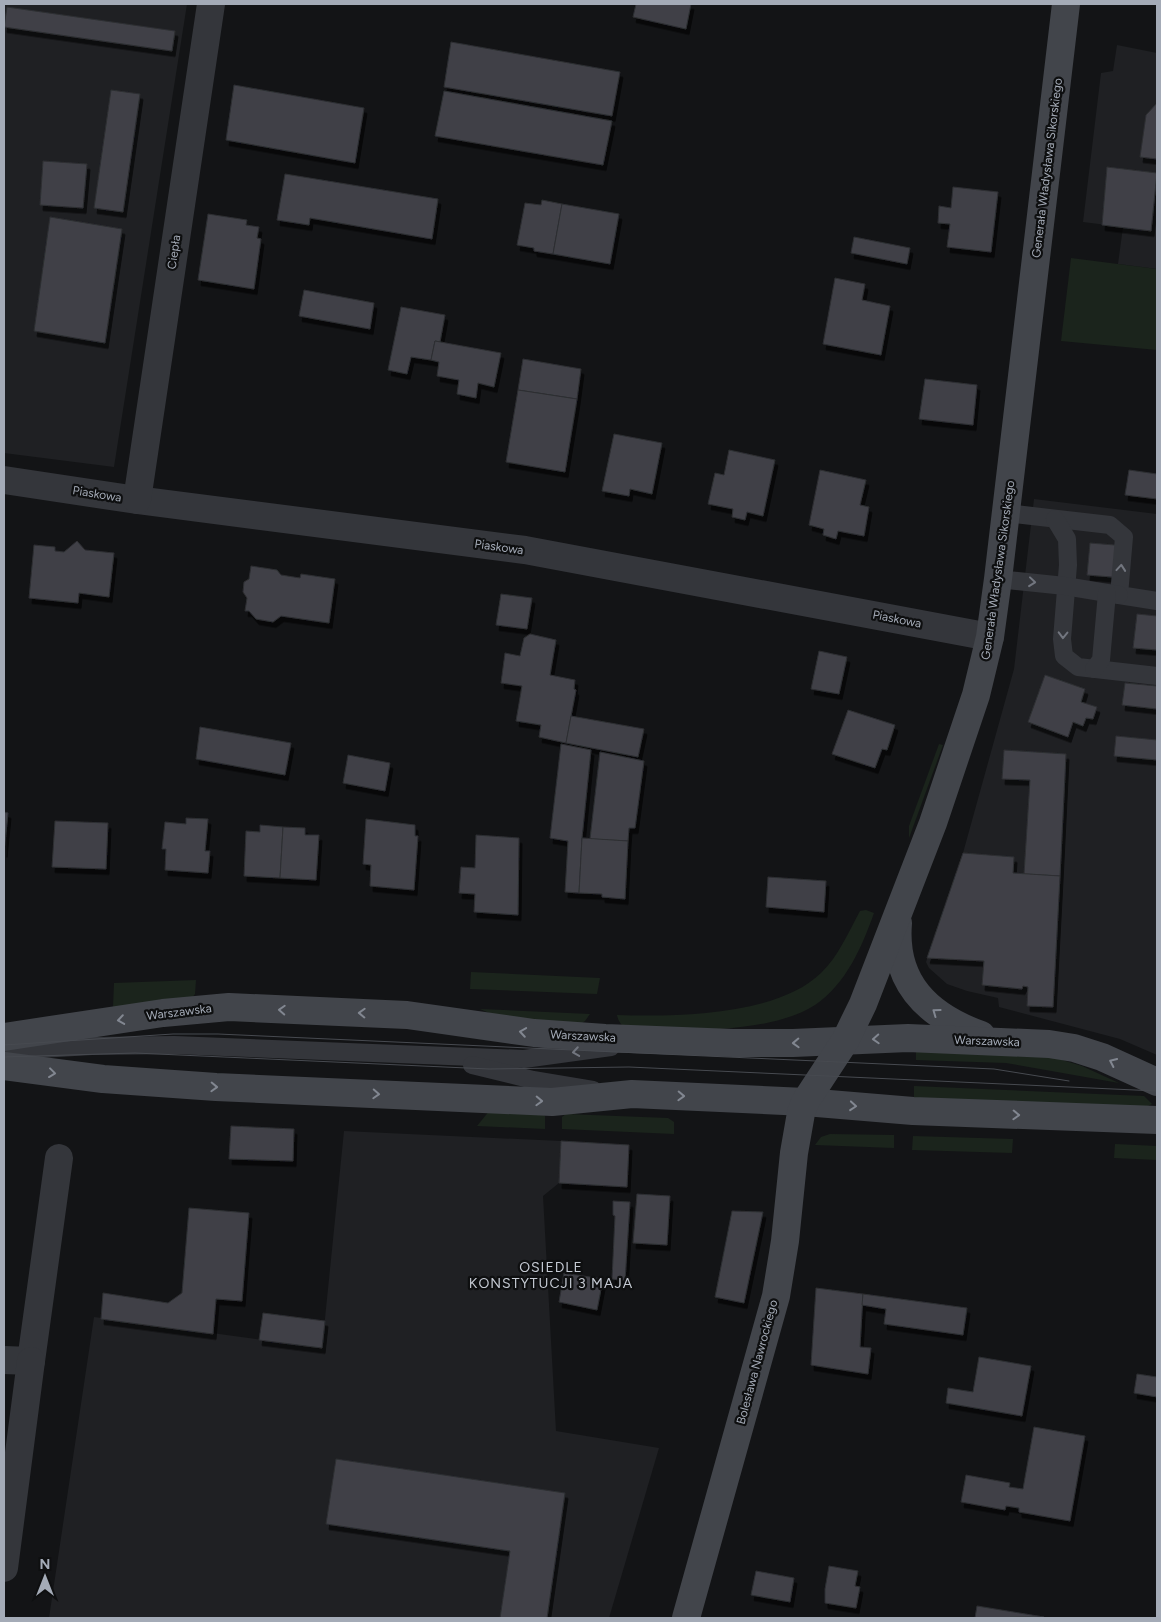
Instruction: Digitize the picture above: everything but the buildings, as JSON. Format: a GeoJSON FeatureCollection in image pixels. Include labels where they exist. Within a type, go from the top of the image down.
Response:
{"type":"FeatureCollection","features":[{"type":"Feature","properties":{"kind":"street","name":"Ciepła"},"geometry":{"type":"LineString","coordinates":[[137,500],[211,4]]}},
{"type":"Feature","properties":{"kind":"street","name":"Generała Władysława Sikorskiego"},"geometry":{"type":"LineString","coordinates":[[805,1102],[845,1041],[863,1004],[900,910],[964,734],[990,637],[1066,4]]}},
{"type":"Feature","properties":{"kind":"street","name":"Piaskowa"},"geometry":{"type":"LineString","coordinates":[[4,480],[137,500],[525,550],[990,637]]}},
{"type":"Feature","properties":{"kind":"street"},"geometry":{"type":"LineString","coordinates":[[900,910],[898,929],[900,961],[915,992],[926,1004],[962,1029],[995,1041]]}},
{"type":"Feature","properties":{"kind":"street","name":"Warszawska"},"geometry":{"type":"LineString","coordinates":[[4,1037],[163,1013],[229,1007],[407,1015],[534,1033],[659,1040],[734,1043],[908,1038],[1049,1044],[1074,1048],[1102,1057],[1157,1082]]}},
{"type":"Feature","properties":{"kind":"street"},"geometry":{"type":"LineString","coordinates":[[4,1066],[103,1079],[216,1087],[552,1102],[632,1094],[805,1102],[904,1111],[1157,1120]]}},
{"type":"Feature","properties":{"kind":"street","name":"Bolesława Nawrockiego"},"geometry":{"type":"LineString","coordinates":[[686,1618],[776,1296],[786,1241],[794,1153],[805,1102]]}},
{"type":"Feature","properties":{"kind":"street"},"geometry":{"type":"LineString","coordinates":[[4,1568],[59,1158]]}},
{"type":"Feature","properties":{"kind":"street"},"geometry":{"type":"LineString","coordinates":[[4,1360],[31,1361]]}},
{"type":"Feature","properties":{"kind":"lane"},"geometry":{"type":"LineString","coordinates":[[1006,514],[1110,525],[1124,538],[1101,660],[1094,669]]}},
{"type":"Feature","properties":{"kind":"lane"},"geometry":{"type":"LineString","coordinates":[[1056,519],[1067,538],[1068,565],[1062,639],[1064,656],[1078,667],[1157,676]]}},
{"type":"Feature","properties":{"kind":"lane"},"geometry":{"type":"LineString","coordinates":[[998,579],[1065,586],[1157,601]]}},
{"type":"Feature","properties":{"kind":"lane"},"geometry":{"type":"LineString","coordinates":[[4,1051],[92,1046],[174,1045],[524,1059],[659,1040]]}},
{"type":"Feature","properties":{"kind":"lane"},"geometry":{"type":"LineString","coordinates":[[405,1054],[443,1059],[542,1081],[632,1094]]}},
{"type":"Feature","properties":{"kind":"shaded area"},"geometry":{"type":"Polygon","coordinates":[[[4,4],[187,4],[114,467],[4,453],[4,4]]]}},
{"type":"Feature","properties":{"kind":"shaded area"},"geometry":{"type":"Polygon","coordinates":[[[1117,45],[1157,53],[1157,269],[1118,264],[1123,227],[1083,222],[1101,73],[1113,71],[1117,45]]]}},
{"type":"Feature","properties":{"kind":"shaded area"},"geometry":{"type":"Polygon","coordinates":[[[1071,258],[1157,269],[1157,350],[1061,341],[1071,258]]]}},
{"type":"Feature","properties":{"kind":"shaded area"},"geometry":{"type":"Polygon","coordinates":[[[1034,499],[1157,514],[1157,1055],[1120,1039],[999,1007],[998,998],[947,984],[929,968],[926,962],[963,853],[1014,669],[1034,499]]]}},
{"type":"Feature","properties":{"kind":"shaded area"},"geometry":{"type":"Polygon","coordinates":[[[939,744],[943,745],[909,838],[909,826],[939,744]]]}},
{"type":"Feature","properties":{"kind":"shaded area"},"geometry":{"type":"Polygon","coordinates":[[[866,910],[874,913],[852,964],[836,987],[815,1005],[799,1013],[781,1020],[760,1024],[696,1030],[635,1030],[624,1027],[618,1019],[617,1015],[695,1014],[724,1011],[752,1006],[779,998],[802,987],[827,967],[838,952],[860,911],[866,910]]]}},
{"type":"Feature","properties":{"kind":"shaded area"},"geometry":{"type":"Polygon","coordinates":[[[471,972],[600,978],[597,994],[470,989],[471,972]]]}},
{"type":"Feature","properties":{"kind":"shaded area"},"geometry":{"type":"Polygon","coordinates":[[[196,980],[195,994],[191,999],[113,1007],[114,983],[196,980]]]}},
{"type":"Feature","properties":{"kind":"shaded area"},"geometry":{"type":"Polygon","coordinates":[[[480,1009],[590,1014],[585,1021],[575,1028],[496,1016],[480,1009]]]}},
{"type":"Feature","properties":{"kind":"shaded area"},"geometry":{"type":"Polygon","coordinates":[[[916,1051],[1052,1057],[1082,1066],[1119,1083],[1006,1063],[916,1060],[916,1051]]]}},
{"type":"Feature","properties":{"kind":"shaded area"},"geometry":{"type":"Polygon","coordinates":[[[914,1086],[1144,1096],[1152,1104],[1146,1107],[914,1100],[914,1086]]]}},
{"type":"Feature","properties":{"kind":"shaded area"},"geometry":{"type":"Polygon","coordinates":[[[490,1110],[541,1113],[545,1116],[545,1129],[477,1126],[490,1110]]]}},
{"type":"Feature","properties":{"kind":"shaded area"},"geometry":{"type":"Polygon","coordinates":[[[566,1114],[668,1118],[674,1122],[674,1134],[562,1129],[562,1117],[566,1114]]]}},
{"type":"Feature","properties":{"kind":"shaded area"},"geometry":{"type":"Polygon","coordinates":[[[344,1131],[561,1141],[559,1183],[543,1196],[556,1431],[659,1448],[609,1618],[49,1618],[94,1317],[322,1348],[344,1131]]]}},
{"type":"Feature","properties":{"kind":"shaded area"},"geometry":{"type":"Polygon","coordinates":[[[830,1134],[894,1135],[894,1148],[815,1145],[821,1137],[830,1134]]]}},
{"type":"Feature","properties":{"kind":"shaded area"},"geometry":{"type":"Polygon","coordinates":[[[913,1136],[1013,1139],[1012,1153],[912,1150],[913,1136]]]}},
{"type":"Feature","properties":{"kind":"shaded area"},"geometry":{"type":"Polygon","coordinates":[[[1115,1144],[1157,1146],[1157,1160],[1114,1158],[1115,1144]]]}},
{"type":"Feature","properties":{"kind":"tram line"},"geometry":{"type":"LineString","coordinates":[[4,1045],[173,1034],[218,1034],[994,1069],[1069,1081]]}},
{"type":"Feature","properties":{"kind":"tram line"},"geometry":{"type":"LineString","coordinates":[[4,1057],[135,1053],[489,1069],[629,1067],[1157,1091]]}},
{"type":"Feature","properties":{"kind":"district","name":"OSIEDLE KONSTYTUCJI 3 MAJA"},"geometry":{"type":"Point","coordinates":[551,1276]}}]}
